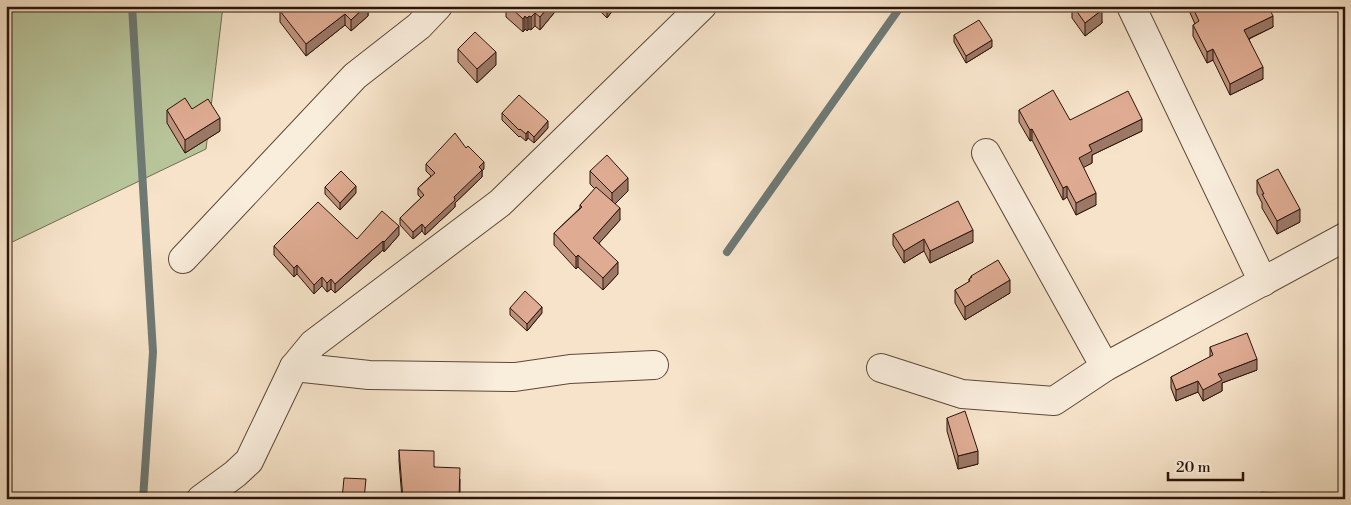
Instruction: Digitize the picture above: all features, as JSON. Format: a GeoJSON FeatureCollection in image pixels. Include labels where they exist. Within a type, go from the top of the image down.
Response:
{"type":"FeatureCollection","features":[{"type":"Feature","properties":{"kind":"street"},"geometry":{"type":"LineString","coordinates":[[183,259],[356,76],[419,26],[438,6]]}},
{"type":"Feature","properties":{"kind":"street"},"geometry":{"type":"LineString","coordinates":[[1131,6],[1263,282]]}},
{"type":"Feature","properties":{"kind":"street"},"geometry":{"type":"LineString","coordinates":[[201,499],[235,474],[249,461],[294,367],[313,344],[500,203],[694,9]]}},
{"type":"Feature","properties":{"kind":"street"},"geometry":{"type":"LineString","coordinates":[[986,153],[1105,368]]}},
{"type":"Feature","properties":{"kind":"street"},"geometry":{"type":"LineString","coordinates":[[881,368],[962,394],[1054,401],[1105,368],[1345,237]]}},
{"type":"Feature","properties":{"kind":"street"},"geometry":{"type":"LineString","coordinates":[[294,367],[369,376],[515,377],[570,369],[654,365]]}},
{"type":"Feature","properties":{"kind":"green space"},"geometry":{"type":"Polygon","coordinates":[[[6,6],[223,6],[206,149],[6,245],[6,6]]]}},
{"type":"Feature","properties":{"kind":"green space"},"geometry":{"type":"Polygon","coordinates":[[[1262,492],[1345,498],[1345,499],[1248,499],[1262,492]]]}},
{"type":"Feature","properties":{"kind":"building"},"geometry":{"type":"Polygon","coordinates":[[[286,6],[366,6],[351,20],[345,14],[306,44],[280,11],[286,6]]]}},
{"type":"Feature","properties":{"kind":"building"},"geometry":{"type":"Polygon","coordinates":[[[509,6],[549,6],[540,17],[535,13],[531,17],[527,18],[525,16],[523,19],[509,6]]]}},
{"type":"Feature","properties":{"kind":"building"},"geometry":{"type":"Polygon","coordinates":[[[1073,6],[1100,6],[1102,10],[1085,23],[1073,6]]]}},
{"type":"Feature","properties":{"kind":"building"},"geometry":{"type":"Polygon","coordinates":[[[1192,6],[1268,6],[1273,16],[1244,30],[1263,67],[1230,84],[1213,49],[1207,52],[1193,25],[1199,21],[1192,6]]]}},
{"type":"Feature","properties":{"kind":"building"},"geometry":{"type":"Polygon","coordinates":[[[979,20],[992,40],[966,56],[954,35],[979,20]]]}},
{"type":"Feature","properties":{"kind":"building"},"geometry":{"type":"Polygon","coordinates":[[[475,32],[496,52],[477,69],[458,49],[475,32]]]}},
{"type":"Feature","properties":{"kind":"building"},"geometry":{"type":"Polygon","coordinates":[[[1053,90],[1070,120],[1128,91],[1142,119],[1089,145],[1092,151],[1079,158],[1096,193],[1076,203],[1067,186],[1063,188],[1032,129],[1030,130],[1019,110],[1053,90]]]}},
{"type":"Feature","properties":{"kind":"building"},"geometry":{"type":"Polygon","coordinates":[[[519,95],[548,121],[534,137],[528,131],[526,134],[519,130],[502,113],[519,95]]]}},
{"type":"Feature","properties":{"kind":"building"},"geometry":{"type":"Polygon","coordinates":[[[185,98],[192,109],[208,99],[220,118],[185,140],[167,110],[185,98]]]}},
{"type":"Feature","properties":{"kind":"building"},"geometry":{"type":"Polygon","coordinates":[[[455,133],[466,148],[468,146],[484,162],[479,167],[482,170],[454,197],[455,200],[425,228],[422,224],[413,232],[400,218],[424,195],[418,188],[435,173],[426,164],[455,133]]]}},
{"type":"Feature","properties":{"kind":"building"},"geometry":{"type":"Polygon","coordinates":[[[607,155],[628,178],[612,193],[590,171],[607,155]]]}},
{"type":"Feature","properties":{"kind":"building"},"geometry":{"type":"Polygon","coordinates":[[[1278,169],[1300,209],[1277,221],[1262,194],[1264,194],[1257,180],[1278,169]]]}},
{"type":"Feature","properties":{"kind":"building"},"geometry":{"type":"Polygon","coordinates":[[[341,171],[356,186],[340,203],[325,187],[341,171]]]}},
{"type":"Feature","properties":{"kind":"building"},"geometry":{"type":"Polygon","coordinates":[[[596,187],[620,208],[593,238],[618,262],[603,278],[578,255],[576,257],[554,233],[582,207],[580,205],[596,187]]]}},
{"type":"Feature","properties":{"kind":"building"},"geometry":{"type":"Polygon","coordinates":[[[958,201],[973,230],[930,251],[924,239],[904,251],[893,234],[958,201]]]}},
{"type":"Feature","properties":{"kind":"building"},"geometry":{"type":"Polygon","coordinates":[[[318,202],[357,239],[382,211],[399,226],[384,242],[335,284],[331,279],[327,283],[322,277],[314,285],[297,265],[294,268],[274,246],[318,202]]]}},
{"type":"Feature","properties":{"kind":"building"},"geometry":{"type":"Polygon","coordinates":[[[998,260],[1010,280],[965,307],[955,290],[970,281],[971,276],[998,260]]]}},
{"type":"Feature","properties":{"kind":"building"},"geometry":{"type":"Polygon","coordinates":[[[525,291],[542,307],[527,324],[510,308],[525,291]]]}},
{"type":"Feature","properties":{"kind":"building"},"geometry":{"type":"Polygon","coordinates":[[[1247,333],[1257,359],[1218,374],[1222,380],[1203,390],[1198,381],[1176,390],[1171,377],[1213,355],[1210,347],[1247,333]]]}},
{"type":"Feature","properties":{"kind":"building"},"geometry":{"type":"Polygon","coordinates":[[[965,411],[978,451],[958,456],[947,418],[965,411]]]}},
{"type":"Feature","properties":{"kind":"building"},"geometry":{"type":"Polygon","coordinates":[[[399,450],[434,451],[434,467],[460,468],[459,499],[403,499],[399,450]]]}},
{"type":"Feature","properties":{"kind":"building"},"geometry":{"type":"Polygon","coordinates":[[[344,478],[366,479],[364,499],[342,499],[344,478]]]}},
{"type":"Feature","properties":{"kind":"waterway"},"geometry":{"type":"LineString","coordinates":[[132,6],[153,352],[143,499]]}},
{"type":"Feature","properties":{"kind":"waterway"},"geometry":{"type":"LineString","coordinates":[[727,252],[901,6]]}}]}
